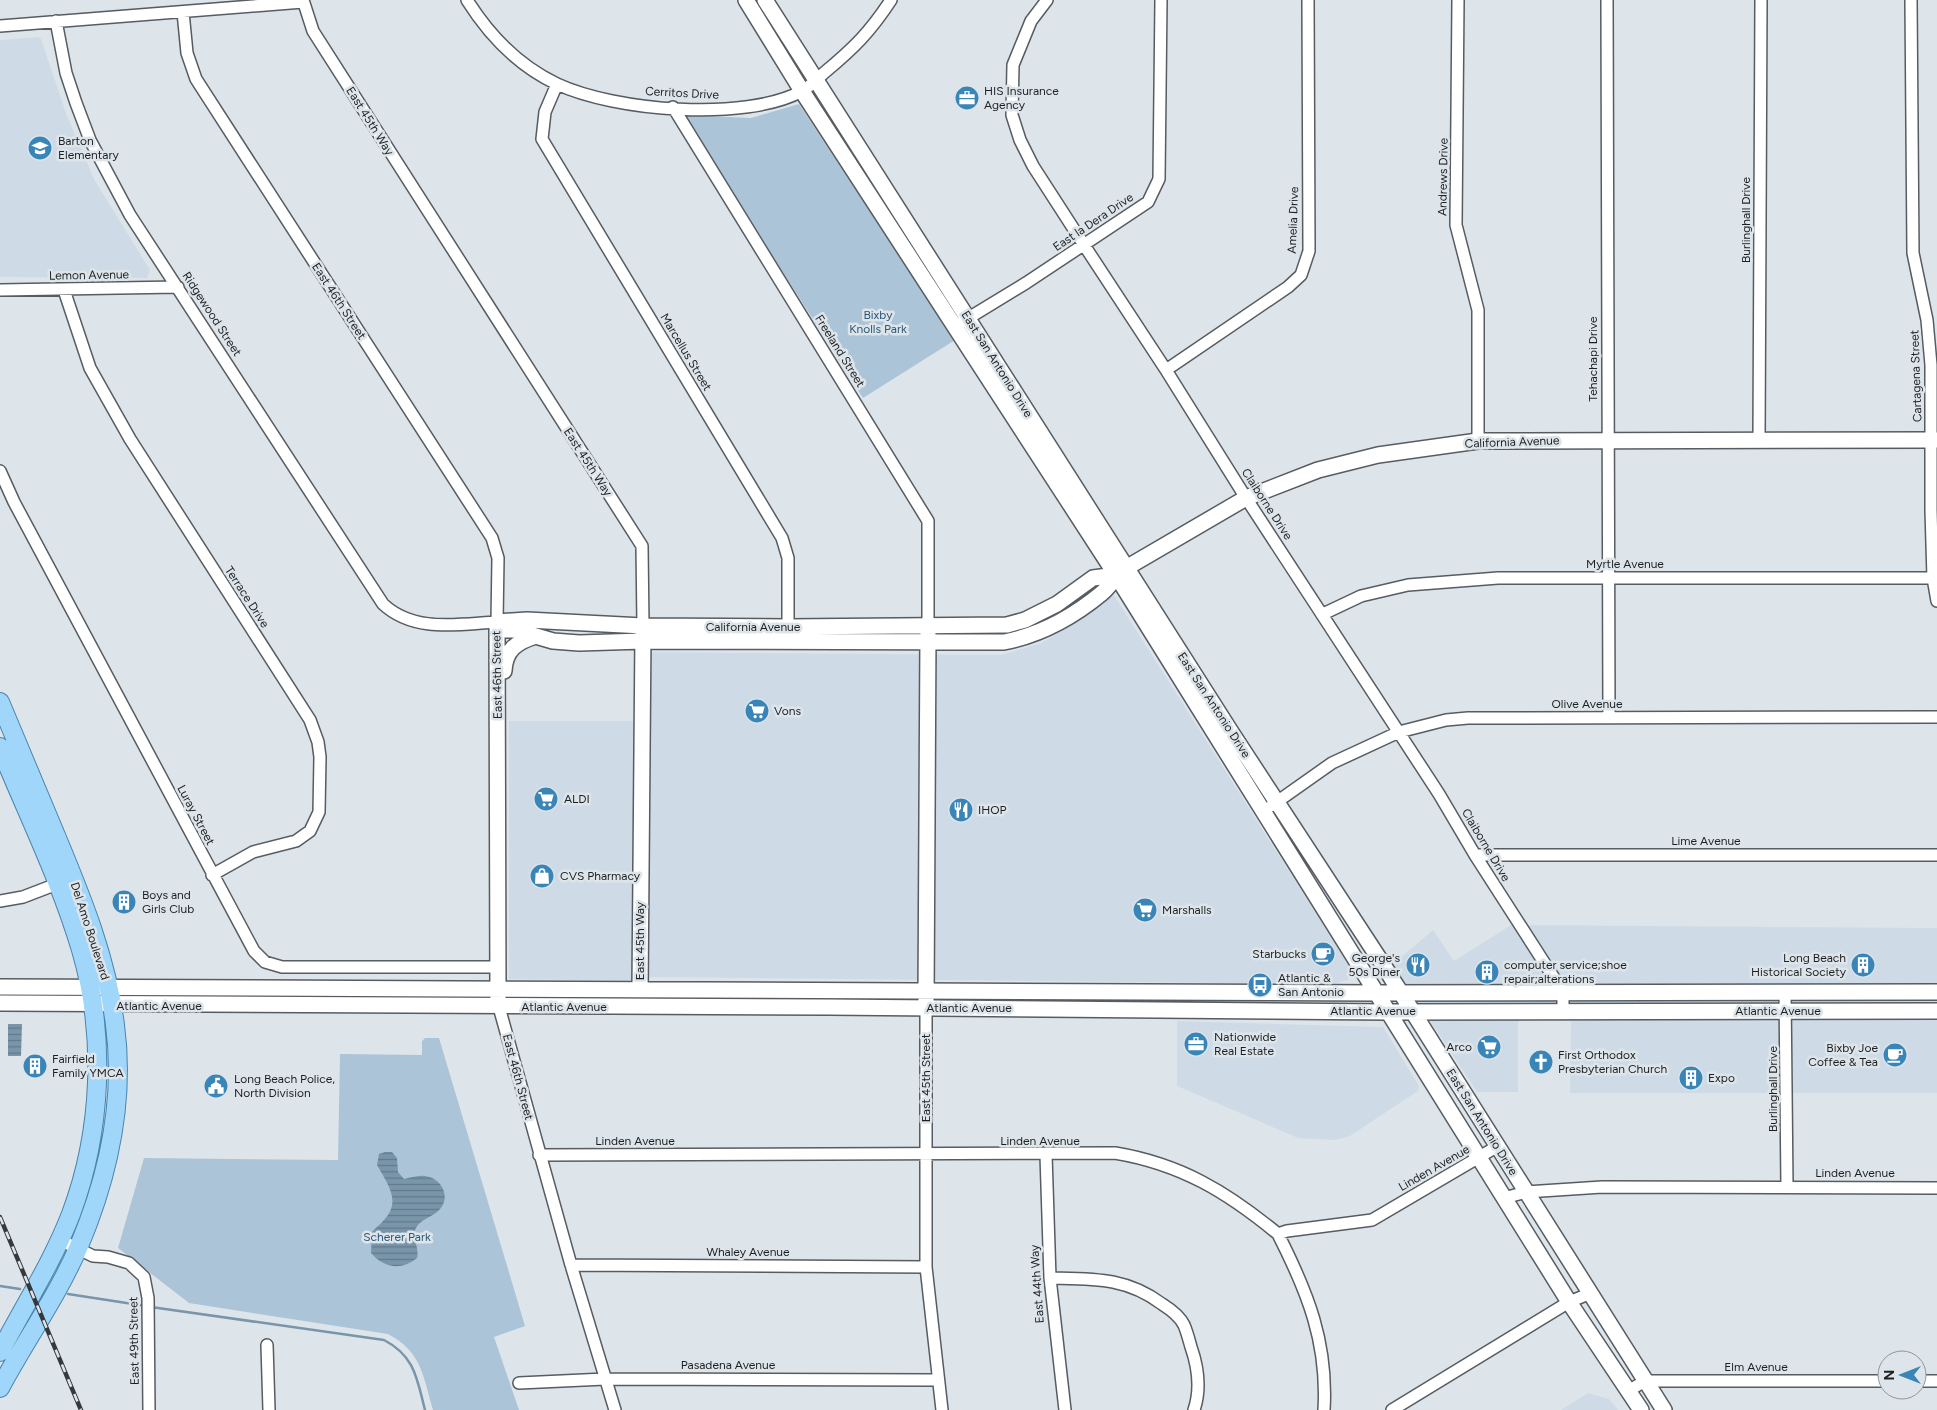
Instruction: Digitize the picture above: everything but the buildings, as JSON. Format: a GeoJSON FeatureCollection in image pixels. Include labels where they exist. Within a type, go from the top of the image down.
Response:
{"type":"FeatureCollection","features":[{"type":"Feature","properties":{"kind":"main road","name":"East San Antonio Drive"},"geometry":{"type":"LineString","coordinates":[[746,0],[802,91],[962,322]]}},
{"type":"Feature","properties":{"kind":"main road","name":"East San Antonio Drive"},"geometry":{"type":"LineString","coordinates":[[765,0],[962,322],[1121,572],[1278,802],[1664,1410]]}},
{"type":"Feature","properties":{"kind":"main road","name":"California Avenue"},"geometry":{"type":"LineString","coordinates":[[497,626],[527,620],[643,633],[788,634],[928,643],[996,642],[1026,638],[1062,621],[1103,592],[1121,572],[1246,498],[1318,470],[1378,455],[1478,441],[1934,440]]}},
{"type":"Feature","properties":{"kind":"main road","name":"East San Antonio Drive"},"geometry":{"type":"LineString","coordinates":[[1121,572],[1262,812],[1378,994],[1569,1302],[1641,1410]]}},
{"type":"Feature","properties":{"kind":"main road","name":"California Avenue"},"geometry":{"type":"LineString","coordinates":[[788,634],[928,626],[990,626],[1025,620],[1057,604],[1093,578],[1121,572]]}},
{"type":"Feature","properties":{"kind":"main road","name":"California Avenue"},"geometry":{"type":"LineString","coordinates":[[497,626],[554,641],[579,643],[643,633]]}},
{"type":"Feature","properties":{"kind":"main road","name":"East 46th Street"},"geometry":{"type":"LineString","coordinates":[[497,626],[497,990],[499,1007]]}},
{"type":"Feature","properties":{"kind":"main road","name":"East 45th Street"},"geometry":{"type":"LineString","coordinates":[[926,1000],[928,626]]}},
{"type":"Feature","properties":{"kind":"main road","name":"East 45th Way"},"geometry":{"type":"LineString","coordinates":[[640,990],[643,633]]}},
{"type":"Feature","properties":{"kind":"main road"},"geometry":{"type":"LineString","coordinates":[[498,688],[503,681],[504,661],[508,651],[521,641],[536,636]]}},
{"type":"Feature","properties":{"kind":"main road","name":"Del Amo Boulevard"},"geometry":{"type":"LineString","coordinates":[[0,702],[73,878],[96,940],[109,987],[118,1066],[115,1107],[102,1179],[78,1248],[0,1388]]}},
{"type":"Feature","properties":{"kind":"main road","name":"Del Amo Boulevard"},"geometry":{"type":"LineString","coordinates":[[0,747],[57,885],[81,950],[94,1005],[97,1057],[95,1117],[86,1165],[71,1214],[60,1240],[0,1352]]}},
{"type":"Feature","properties":{"kind":"main road","name":"Atlantic Avenue"},"geometry":{"type":"LineString","coordinates":[[0,987],[640,990],[926,1000],[1388,1012],[1937,1011]]}},
{"type":"Feature","properties":{"kind":"main road","name":"Atlantic Avenue"},"geometry":{"type":"LineString","coordinates":[[0,1003],[112,1006],[499,1007],[1563,992],[1937,992]]}},
{"type":"Feature","properties":{"kind":"street","name":"Cerritos Drive"},"geometry":{"type":"LineString","coordinates":[[467,0],[496,40],[523,63],[557,84],[588,95],[626,104],[704,110],[766,105],[802,91],[859,44],[891,0]]}},
{"type":"Feature","properties":{"kind":"street","name":"Claiborne Drive"},"geometry":{"type":"LineString","coordinates":[[1047,0],[1031,22],[1013,65],[1012,115],[1020,140],[1033,166],[1439,794],[1475,855],[1563,992]]}},
{"type":"Feature","properties":{"kind":"street","name":"East la Dera Drive"},"geometry":{"type":"LineString","coordinates":[[962,322],[1084,246],[1148,202],[1159,179],[1161,0]]}},
{"type":"Feature","properties":{"kind":"street","name":"Amelia Drive"},"geometry":{"type":"LineString","coordinates":[[1166,370],[1288,287],[1301,275],[1309,251],[1308,0]]}},
{"type":"Feature","properties":{"kind":"street","name":"Andrews Drive"},"geometry":{"type":"LineString","coordinates":[[1458,0],[1456,224],[1478,310],[1478,441]]}},
{"type":"Feature","properties":{"kind":"street","name":"Tehachapi Drive"},"geometry":{"type":"LineString","coordinates":[[1607,0],[1609,717]]}},
{"type":"Feature","properties":{"kind":"street","name":"Burlinghall Drive"},"geometry":{"type":"LineString","coordinates":[[1759,440],[1761,0]]}},
{"type":"Feature","properties":{"kind":"street","name":"Cartagena Street"},"geometry":{"type":"LineString","coordinates":[[1911,0],[1913,253],[1927,320],[1931,365],[1934,440],[1933,578],[1937,601]]}},
{"type":"Feature","properties":{"kind":"street"},"geometry":{"type":"LineString","coordinates":[[0,26],[303,1]]}},
{"type":"Feature","properties":{"kind":"street","name":"East 45th Way"},"geometry":{"type":"LineString","coordinates":[[303,1],[313,31],[642,546],[643,633]]}},
{"type":"Feature","properties":{"kind":"street","name":"East 46th Street"},"geometry":{"type":"LineString","coordinates":[[183,12],[187,53],[196,79],[492,538],[498,558],[497,626]]}},
{"type":"Feature","properties":{"kind":"street","name":"Ridgewood Street"},"geometry":{"type":"LineString","coordinates":[[56,21],[66,73],[90,140],[130,215],[383,604]]}},
{"type":"Feature","properties":{"kind":"street","name":"Marcellus Street"},"geometry":{"type":"LineString","coordinates":[[557,84],[545,112],[542,139],[782,538],[788,558],[788,634]]}},
{"type":"Feature","properties":{"kind":"street","name":"Freeland Street"},"geometry":{"type":"LineString","coordinates":[[673,107],[928,521],[928,626]]}},
{"type":"Feature","properties":{"kind":"street","name":"Lemon Avenue"},"geometry":{"type":"LineString","coordinates":[[0,290],[178,287]]}},
{"type":"Feature","properties":{"kind":"street","name":"Terrace Drive"},"geometry":{"type":"LineString","coordinates":[[64,290],[90,368],[130,439],[310,720],[318,742],[320,757],[319,812],[310,831],[296,841],[253,852],[212,875]]}},
{"type":"Feature","properties":{"kind":"street","name":"Luray Street"},"geometry":{"type":"LineString","coordinates":[[0,471],[14,502],[254,951],[270,964],[282,967],[497,967]]}},
{"type":"Feature","properties":{"kind":"street","name":"Myrtle Avenue"},"geometry":{"type":"LineString","coordinates":[[1323,614],[1360,596],[1408,585],[1498,578],[1933,578]]}},
{"type":"Feature","properties":{"kind":"street","name":"California Avenue"},"geometry":{"type":"LineString","coordinates":[[383,604],[393,614],[417,624],[497,626]]}},
{"type":"Feature","properties":{"kind":"street","name":"Olive Avenue"},"geometry":{"type":"LineString","coordinates":[[1262,812],[1332,763],[1399,732],[1446,720],[1468,718],[1609,717],[1937,717]]}},
{"type":"Feature","properties":{"kind":"street","name":"Lime Avenue"},"geometry":{"type":"LineString","coordinates":[[1475,855],[1937,855]]}},
{"type":"Feature","properties":{"kind":"street"},"geometry":{"type":"LineString","coordinates":[[0,902],[12,900],[73,878]]}},
{"type":"Feature","properties":{"kind":"street","name":"Burlinghall Drive"},"geometry":{"type":"LineString","coordinates":[[1785,991],[1787,1187]]}},
{"type":"Feature","properties":{"kind":"street"},"geometry":{"type":"LineString","coordinates":[[1563,992],[1563,1012]]}},
{"type":"Feature","properties":{"kind":"street","name":"East 45th Street"},"geometry":{"type":"LineString","coordinates":[[926,1000],[926,1267],[937,1380],[942,1410]]}},
{"type":"Feature","properties":{"kind":"street","name":"East 46th Street"},"geometry":{"type":"LineString","coordinates":[[499,1007],[570,1265],[615,1410]]}},
{"type":"Feature","properties":{"kind":"street","name":"Linden Avenue"},"geometry":{"type":"LineString","coordinates":[[539,1155],[1046,1155],[1115,1153],[1146,1158],[1179,1170],[1226,1194],[1278,1234],[1287,1231],[1372,1220],[1498,1146]]}},
{"type":"Feature","properties":{"kind":"street","name":"East 44th Way"},"geometry":{"type":"LineString","coordinates":[[1046,1155],[1050,1278],[1065,1410]]}},
{"type":"Feature","properties":{"kind":"street","name":"Linden Avenue"},"geometry":{"type":"LineString","coordinates":[[1504,1198],[1526,1192],[1602,1187],[1937,1188]]}},
{"type":"Feature","properties":{"kind":"street"},"geometry":{"type":"LineString","coordinates":[[1278,1234],[1302,1281],[1320,1338],[1326,1381],[1324,1410]]}},
{"type":"Feature","properties":{"kind":"street","name":"East 49th Street"},"geometry":{"type":"LineString","coordinates":[[60,1240],[93,1256],[108,1257],[129,1263],[144,1277],[148,1298],[149,1410]]}},
{"type":"Feature","properties":{"kind":"street","name":"Whaley Avenue"},"geometry":{"type":"LineString","coordinates":[[570,1265],[926,1267]]}},
{"type":"Feature","properties":{"kind":"street"},"geometry":{"type":"LineString","coordinates":[[1050,1278],[1102,1279],[1128,1284],[1152,1296],[1167,1307],[1183,1323],[1197,1362],[1198,1397],[1194,1410]]}},
{"type":"Feature","properties":{"kind":"street"},"geometry":{"type":"LineString","coordinates":[[1392,1410],[1569,1302],[1591,1293]]}},
{"type":"Feature","properties":{"kind":"street"},"geometry":{"type":"LineString","coordinates":[[267,1345],[269,1410]]}},
{"type":"Feature","properties":{"kind":"street","name":"Pasadena Avenue"},"geometry":{"type":"LineString","coordinates":[[520,1384],[605,1379],[937,1380]]}},
{"type":"Feature","properties":{"kind":"street","name":"Elm Avenue"},"geometry":{"type":"LineString","coordinates":[[1628,1391],[1646,1381],[1877,1381]]}},
{"type":"Feature","properties":{"kind":"shaded area","name":"Barton Elementary"},"geometry":{"type":"Polygon","coordinates":[[[37,37],[41,39],[67,116],[94,179],[150,270],[147,278],[0,277],[0,40],[37,37]]]}},
{"type":"Feature","properties":{"kind":"shaded area"},"geometry":{"type":"Polygon","coordinates":[[[1112,592],[1351,969],[1348,980],[1333,984],[647,977],[649,652],[1001,655],[1041,643],[1067,628],[1112,592]]]}},
{"type":"Feature","properties":{"kind":"shaded area"},"geometry":{"type":"Polygon","coordinates":[[[509,721],[635,721],[632,981],[509,979],[509,721]]]}},
{"type":"Feature","properties":{"kind":"shaded area"},"geometry":{"type":"Polygon","coordinates":[[[1511,925],[1937,928],[1937,1093],[1570,1093],[1571,1020],[1518,1017],[1518,1092],[1477,1092],[1393,964],[1433,930],[1454,961],[1511,925]]]}},
{"type":"Feature","properties":{"kind":"shaded area"},"geometry":{"type":"Polygon","coordinates":[[[1177,1021],[1383,1027],[1419,1086],[1418,1091],[1350,1136],[1335,1140],[1298,1138],[1177,1086],[1177,1021]]]}},
{"type":"Feature","properties":{"kind":"shaded area"},"geometry":{"type":"Polygon","coordinates":[[[8,1024],[22,1024],[21,1056],[8,1056],[8,1024]]]}},
{"type":"Feature","properties":{"kind":"shaded area"},"geometry":{"type":"Polygon","coordinates":[[[392,1152],[397,1158],[398,1172],[404,1179],[419,1176],[430,1177],[440,1184],[445,1195],[442,1207],[416,1228],[414,1235],[418,1254],[417,1258],[405,1265],[399,1266],[387,1265],[371,1253],[372,1232],[384,1220],[392,1206],[391,1192],[377,1165],[379,1154],[392,1152]]]}},
{"type":"Feature","properties":{"kind":"shaded area"},"geometry":{"type":"Polygon","coordinates":[[[1588,1393],[1609,1399],[1618,1410],[1561,1410],[1588,1393]]]}},
{"type":"Feature","properties":{"kind":"green space","name":"Bixby Knolls Park"},"geometry":{"type":"Polygon","coordinates":[[[799,104],[955,340],[863,398],[683,115],[751,118],[799,104]]]}},
{"type":"Feature","properties":{"kind":"green space","name":"Scherer Park"},"geometry":{"type":"Polygon","coordinates":[[[425,1038],[439,1038],[525,1326],[494,1337],[519,1410],[433,1410],[420,1366],[415,1357],[399,1341],[388,1334],[189,1303],[118,1248],[144,1158],[338,1160],[340,1054],[422,1055],[422,1041],[425,1038]]]}},
{"type":"Feature","properties":{"kind":"waterway"},"geometry":{"type":"LineString","coordinates":[[0,1286],[20,1289]]}},
{"type":"Feature","properties":{"kind":"waterway"},"geometry":{"type":"LineString","coordinates":[[68,1294],[146,1306]]}},
{"type":"Feature","properties":{"kind":"waterway"},"geometry":{"type":"LineString","coordinates":[[151,1307],[384,1340],[402,1353],[413,1369],[425,1410]]}},
{"type":"Feature","properties":{"kind":"railway"},"geometry":{"type":"LineString","coordinates":[[0,1217],[81,1410]]}},
{"type":"Feature","properties":{"kind":"place","name":"HIS Insurance Agency"},"geometry":{"type":"Point","coordinates":[967,98]}},
{"type":"Feature","properties":{"kind":"place","name":"Barton Elementary"},"geometry":{"type":"Point","coordinates":[40,148]}},
{"type":"Feature","properties":{"kind":"place","name":"Vons"},"geometry":{"type":"Point","coordinates":[757,711]}},
{"type":"Feature","properties":{"kind":"place","name":"ALDI"},"geometry":{"type":"Point","coordinates":[546,799]}},
{"type":"Feature","properties":{"kind":"place","name":"IHOP"},"geometry":{"type":"Point","coordinates":[961,810]}},
{"type":"Feature","properties":{"kind":"place","name":"CVS Pharmacy"},"geometry":{"type":"Point","coordinates":[542,876]}},
{"type":"Feature","properties":{"kind":"place","name":"Boys and Girls Club"},"geometry":{"type":"Point","coordinates":[124,902]}},
{"type":"Feature","properties":{"kind":"place","name":"Marshalls"},"geometry":{"type":"Point","coordinates":[1145,910]}},
{"type":"Feature","properties":{"kind":"place","name":"Starbucks"},"geometry":{"type":"Point","coordinates":[1323,954]}},
{"type":"Feature","properties":{"kind":"place","name":"George's 50s Diner"},"geometry":{"type":"Point","coordinates":[1418,965]}},
{"type":"Feature","properties":{"kind":"place","name":"Long Beach Historical Society"},"geometry":{"type":"Point","coordinates":[1863,965]}},
{"type":"Feature","properties":{"kind":"place","name":"computer service;shoe repair;alterations"},"geometry":{"type":"Point","coordinates":[1487,972]}},
{"type":"Feature","properties":{"kind":"place","name":"Atlantic & San Antonio"},"geometry":{"type":"Point","coordinates":[1260,985]}},
{"type":"Feature","properties":{"kind":"place","name":"Nationwide Real Estate"},"geometry":{"type":"Point","coordinates":[1196,1044]}},
{"type":"Feature","properties":{"kind":"place","name":"Arco"},"geometry":{"type":"Point","coordinates":[1489,1047]}},
{"type":"Feature","properties":{"kind":"place","name":"Bixby Joe Coffee & Tea"},"geometry":{"type":"Point","coordinates":[1895,1055]}},
{"type":"Feature","properties":{"kind":"place","name":"First Orthodox Presbyterian Church"},"geometry":{"type":"Point","coordinates":[1541,1062]}},
{"type":"Feature","properties":{"kind":"place","name":"Fairfield Family YMCA"},"geometry":{"type":"Point","coordinates":[35,1066]}},
{"type":"Feature","properties":{"kind":"place","name":"Expo"},"geometry":{"type":"Point","coordinates":[1691,1078]}},
{"type":"Feature","properties":{"kind":"place","name":"Long Beach Police, North Division"},"geometry":{"type":"Point","coordinates":[216,1086]}}]}
